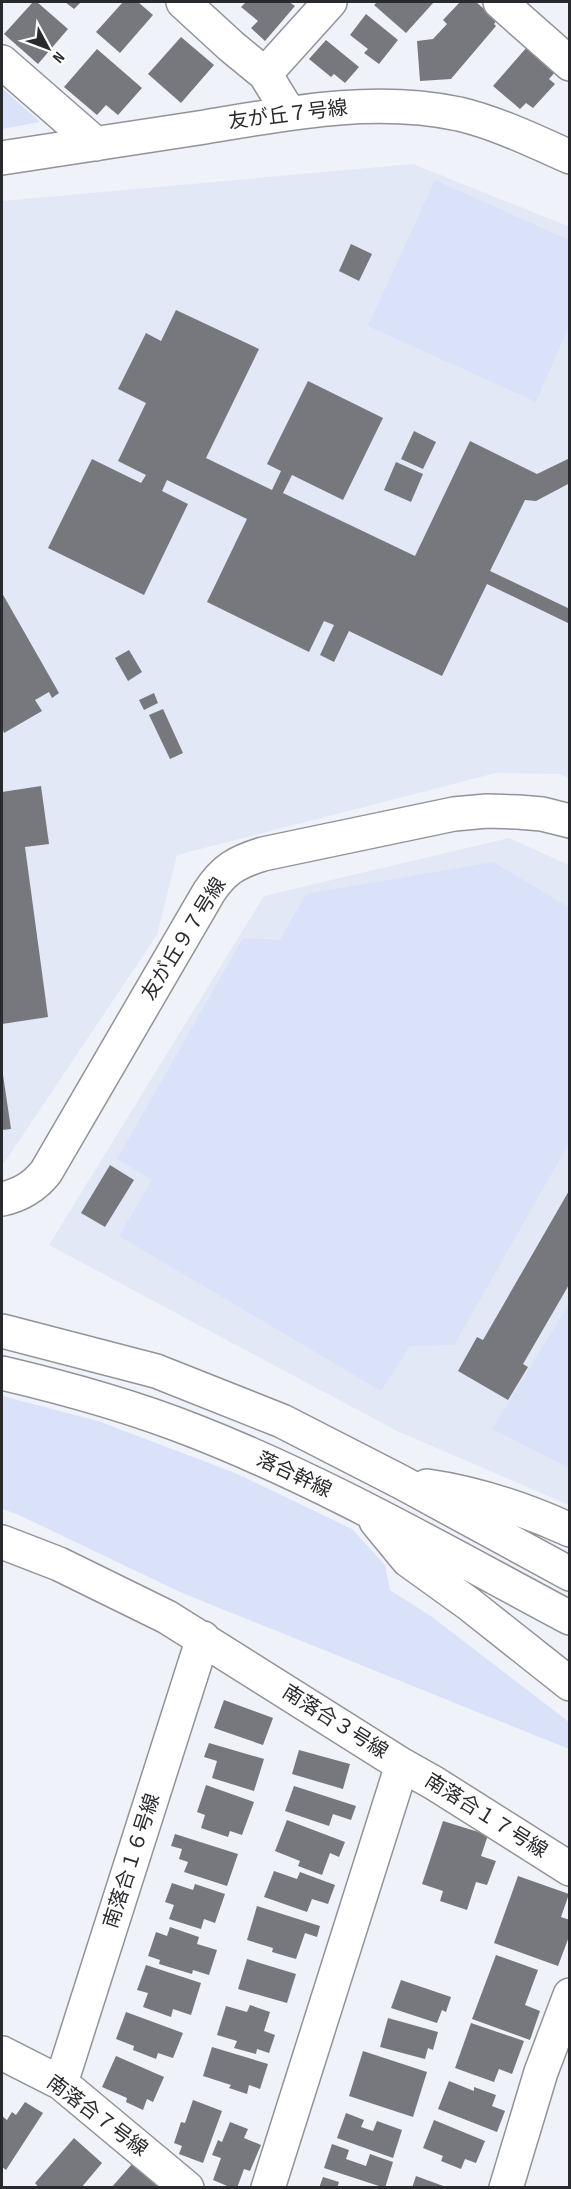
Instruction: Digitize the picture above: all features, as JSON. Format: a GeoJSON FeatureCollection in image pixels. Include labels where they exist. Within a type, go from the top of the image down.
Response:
{"type":"FeatureCollection","features":[{"type":"Feature","properties":{"kind":"street"},"geometry":{"type":"LineString","coordinates":[[183,2],[265,74],[289,113]]}},
{"type":"Feature","properties":{"kind":"street"},"geometry":{"type":"LineString","coordinates":[[265,74],[330,2]]}},
{"type":"Feature","properties":{"kind":"street"},"geometry":{"type":"LineString","coordinates":[[500,2],[570,64]]}},
{"type":"Feature","properties":{"kind":"street"},"geometry":{"type":"LineString","coordinates":[[2,62],[96,144]]}},
{"type":"Feature","properties":{"kind":"street","name":"友が丘７号線"},"geometry":{"type":"LineString","coordinates":[[2,158],[289,113],[363,106],[431,110],[460,115],[503,128],[570,157]]}},
{"type":"Feature","properties":{"kind":"street","name":"友が丘９７号線"},"geometry":{"type":"LineString","coordinates":[[2,1199],[25,1191],[46,1172],[209,892],[218,878],[237,862],[263,854],[454,814],[487,811],[518,812],[542,814],[570,821]]}},
{"type":"Feature","properties":{"kind":"street","name":"落合幹線"},"geometry":{"type":"LineString","coordinates":[[2,1331],[156,1371],[282,1421],[401,1482],[570,1574]]}},
{"type":"Feature","properties":{"kind":"street","name":"落合幹線"},"geometry":{"type":"LineString","coordinates":[[2,1373],[55,1386],[141,1412],[191,1429],[281,1467],[570,1618]]}},
{"type":"Feature","properties":{"kind":"street"},"geometry":{"type":"LineString","coordinates":[[401,1482],[459,1491],[498,1502],[570,1530]]}},
{"type":"Feature","properties":{"kind":"street"},"geometry":{"type":"LineString","coordinates":[[368,1511],[408,1560],[470,1604],[570,1684]]}},
{"type":"Feature","properties":{"kind":"street","name":"南落合３号線"},"geometry":{"type":"LineString","coordinates":[[2,1542],[59,1564],[147,1606],[203,1638],[402,1765],[267,2187]]}},
{"type":"Feature","properties":{"kind":"street","name":"南落合１６号線"},"geometry":{"type":"LineString","coordinates":[[61,2083],[203,1638]]}},
{"type":"Feature","properties":{"kind":"street","name":"南落合１７号線"},"geometry":{"type":"LineString","coordinates":[[402,1765],[570,1869]]}},
{"type":"Feature","properties":{"kind":"street"},"geometry":{"type":"LineString","coordinates":[[506,2187],[541,2072],[570,1995]]}},
{"type":"Feature","properties":{"kind":"street","name":"南落合７号線"},"geometry":{"type":"LineString","coordinates":[[2,2053],[61,2083],[187,2187]]}},
{"type":"Feature","properties":{"kind":"shaded area"},"geometry":{"type":"Polygon","coordinates":[[[2,88],[40,122],[2,129],[2,88]]]}},
{"type":"Feature","properties":{"kind":"shaded area"},"geometry":{"type":"Polygon","coordinates":[[[413,164],[570,227],[569,778],[560,774],[496,773],[177,855],[157,935],[2,1166],[2,201],[413,164]]]}},
{"type":"Feature","properties":{"kind":"shaded area"},"geometry":{"type":"Polygon","coordinates":[[[435,180],[569,240],[569,326],[536,402],[368,326],[435,180]]]}},
{"type":"Feature","properties":{"kind":"shaded area"},"geometry":{"type":"Polygon","coordinates":[[[509,838],[569,865],[569,1505],[397,1431],[49,1245],[264,896],[509,838]]]}},
{"type":"Feature","properties":{"kind":"shaded area"},"geometry":{"type":"Polygon","coordinates":[[[493,862],[569,907],[569,1143],[454,1345],[410,1346],[381,1391],[119,1236],[152,1180],[117,1159],[243,938],[280,940],[306,894],[493,862]]]}},
{"type":"Feature","properties":{"kind":"shaded area"},"geometry":{"type":"Polygon","coordinates":[[[569,1304],[570,1468],[492,1429],[569,1304]]]}},
{"type":"Feature","properties":{"kind":"shaded area"},"geometry":{"type":"Polygon","coordinates":[[[2,1396],[98,1421],[235,1473],[352,1529],[385,1565],[390,1590],[432,1617],[569,1722],[569,1749],[180,1592],[2,1509],[2,1396]]]}},
{"type":"Feature","properties":{"kind":"building"},"geometry":{"type":"Polygon","coordinates":[[[33,2],[37,2],[68,29],[38,64],[4,34],[33,2]]]}},
{"type":"Feature","properties":{"kind":"building"},"geometry":{"type":"Polygon","coordinates":[[[65,2],[81,2],[74,9],[65,2]]]}},
{"type":"Feature","properties":{"kind":"building"},"geometry":{"type":"Polygon","coordinates":[[[123,2],[138,2],[153,15],[120,53],[96,32],[123,2]]]}},
{"type":"Feature","properties":{"kind":"building"},"geometry":{"type":"Polygon","coordinates":[[[246,2],[289,2],[295,6],[265,41],[251,28],[258,21],[241,7],[246,2]]]}},
{"type":"Feature","properties":{"kind":"building"},"geometry":{"type":"Polygon","coordinates":[[[377,2],[434,2],[406,33],[374,5],[377,2]]]}},
{"type":"Feature","properties":{"kind":"building"},"geometry":{"type":"Polygon","coordinates":[[[460,2],[476,2],[497,20],[494,24],[496,26],[451,79],[420,81],[417,41],[433,39],[447,24],[443,20],[460,2]]]}},
{"type":"Feature","properties":{"kind":"building"},"geometry":{"type":"Polygon","coordinates":[[[366,14],[398,40],[379,64],[364,53],[368,49],[350,35],[366,14]]]}},
{"type":"Feature","properties":{"kind":"building"},"geometry":{"type":"Polygon","coordinates":[[[181,37],[214,65],[181,103],[148,74],[181,37]]]}},
{"type":"Feature","properties":{"kind":"building"},"geometry":{"type":"Polygon","coordinates":[[[326,40],[359,67],[345,83],[334,74],[331,77],[309,59],[326,40]]]}},
{"type":"Feature","properties":{"kind":"building"},"geometry":{"type":"Polygon","coordinates":[[[527,47],[556,71],[549,79],[555,84],[533,108],[526,103],[520,109],[493,86],[527,47]]]}},
{"type":"Feature","properties":{"kind":"building"},"geometry":{"type":"Polygon","coordinates":[[[97,49],[142,88],[118,115],[106,105],[97,115],[64,87],[97,49]]]}},
{"type":"Feature","properties":{"kind":"building"},"geometry":{"type":"Polygon","coordinates":[[[351,244],[372,254],[359,281],[339,271],[351,244]]]}},
{"type":"Feature","properties":{"kind":"building"},"geometry":{"type":"Polygon","coordinates":[[[176,310],[259,349],[206,458],[272,490],[281,471],[267,464],[308,381],[383,418],[343,500],[292,475],[283,493],[415,556],[470,441],[537,474],[570,458],[570,483],[536,501],[525,500],[490,571],[570,609],[570,624],[487,584],[442,676],[349,631],[334,662],[320,655],[334,625],[324,621],[309,652],[207,602],[247,519],[167,480],[162,491],[188,504],[144,595],[48,548],[92,459],[141,483],[146,475],[118,461],[146,403],[118,389],[146,333],[161,341],[176,310]]]}},
{"type":"Feature","properties":{"kind":"building"},"geometry":{"type":"Polygon","coordinates":[[[414,431],[436,442],[423,469],[401,459],[414,431]]]}},
{"type":"Feature","properties":{"kind":"building"},"geometry":{"type":"Polygon","coordinates":[[[396,462],[423,474],[411,502],[384,490],[396,462]]]}},
{"type":"Feature","properties":{"kind":"building"},"geometry":{"type":"Polygon","coordinates":[[[2,593],[59,693],[52,698],[49,692],[35,700],[42,711],[4,733],[2,728],[2,593]]]}},
{"type":"Feature","properties":{"kind":"building"},"geometry":{"type":"Polygon","coordinates":[[[129,650],[142,672],[128,681],[115,658],[129,650]]]}},
{"type":"Feature","properties":{"kind":"building"},"geometry":{"type":"Polygon","coordinates":[[[154,693],[158,703],[144,710],[139,700],[154,693]]]}},
{"type":"Feature","properties":{"kind":"building"},"geometry":{"type":"Polygon","coordinates":[[[163,709],[183,753],[170,759],[149,715],[163,709]]]}},
{"type":"Feature","properties":{"kind":"building"},"geometry":{"type":"Polygon","coordinates":[[[41,786],[49,844],[25,847],[48,1017],[2,1024],[2,792],[41,786]]]}},
{"type":"Feature","properties":{"kind":"building"},"geometry":{"type":"Polygon","coordinates":[[[2,1068],[11,1129],[2,1130],[2,1068]]]}},
{"type":"Feature","properties":{"kind":"building"},"geometry":{"type":"Polygon","coordinates":[[[110,1165],[134,1180],[105,1227],[81,1213],[110,1165]]]}},
{"type":"Feature","properties":{"kind":"building"},"geometry":{"type":"Polygon","coordinates":[[[570,1189],[570,1283],[523,1364],[528,1367],[508,1400],[458,1371],[477,1337],[483,1340],[570,1189]]]}},
{"type":"Feature","properties":{"kind":"building"},"geometry":{"type":"Polygon","coordinates":[[[224,1700],[273,1718],[263,1745],[214,1728],[224,1700]]]}},
{"type":"Feature","properties":{"kind":"building"},"geometry":{"type":"Polygon","coordinates":[[[209,1743],[264,1759],[254,1791],[212,1778],[217,1761],[204,1757],[209,1743]]]}},
{"type":"Feature","properties":{"kind":"building"},"geometry":{"type":"Polygon","coordinates":[[[299,1750],[350,1764],[343,1789],[292,1774],[299,1750]]]}},
{"type":"Feature","properties":{"kind":"building"},"geometry":{"type":"Polygon","coordinates":[[[206,1785],[254,1802],[242,1835],[230,1831],[228,1837],[201,1828],[205,1815],[197,1812],[206,1785]]]}},
{"type":"Feature","properties":{"kind":"building"},"geometry":{"type":"Polygon","coordinates":[[[294,1786],[356,1806],[351,1820],[333,1814],[329,1826],[285,1811],[294,1786]]]}},
{"type":"Feature","properties":{"kind":"building"},"geometry":{"type":"Polygon","coordinates":[[[287,1820],[345,1842],[339,1857],[330,1853],[322,1875],[298,1866],[300,1861],[275,1851],[287,1820]]]}},
{"type":"Feature","properties":{"kind":"building"},"geometry":{"type":"Polygon","coordinates":[[[443,1821],[488,1835],[481,1856],[496,1861],[487,1885],[476,1882],[467,1910],[440,1901],[443,1891],[422,1884],[443,1821]]]}},
{"type":"Feature","properties":{"kind":"building"},"geometry":{"type":"Polygon","coordinates":[[[175,1834],[238,1854],[227,1886],[184,1872],[188,1862],[179,1859],[182,1849],[171,1846],[175,1834]]]}},
{"type":"Feature","properties":{"kind":"building"},"geometry":{"type":"Polygon","coordinates":[[[274,1871],[297,1879],[300,1872],[335,1885],[328,1904],[312,1899],[307,1912],[264,1897],[274,1871]]]}},
{"type":"Feature","properties":{"kind":"building"},"geometry":{"type":"Polygon","coordinates":[[[518,1876],[569,1894],[561,1917],[570,1920],[570,1934],[558,1966],[494,1943],[518,1876]]]}},
{"type":"Feature","properties":{"kind":"building"},"geometry":{"type":"Polygon","coordinates":[[[172,1883],[193,1890],[195,1884],[225,1894],[215,1923],[204,1919],[201,1929],[169,1919],[174,1905],[165,1902],[172,1883]]]}},
{"type":"Feature","properties":{"kind":"building"},"geometry":{"type":"Polygon","coordinates":[[[257,1906],[320,1926],[317,1937],[305,1933],[296,1959],[272,1952],[273,1948],[247,1940],[257,1906]]]}},
{"type":"Feature","properties":{"kind":"building"},"geometry":{"type":"Polygon","coordinates":[[[170,1927],[199,1937],[197,1944],[217,1950],[209,1975],[193,1970],[192,1974],[159,1964],[160,1960],[148,1956],[156,1932],[167,1936],[170,1927]]]}},
{"type":"Feature","properties":{"kind":"building"},"geometry":{"type":"Polygon","coordinates":[[[496,1955],[538,1970],[525,2005],[540,2011],[530,2040],[472,2019],[496,1955]]]}},
{"type":"Feature","properties":{"kind":"building"},"geometry":{"type":"Polygon","coordinates":[[[247,1959],[296,1974],[287,2003],[238,1989],[247,1959]]]}},
{"type":"Feature","properties":{"kind":"building"},"geometry":{"type":"Polygon","coordinates":[[[146,1965],[201,1983],[191,2015],[173,2009],[171,2017],[143,2007],[148,1993],[137,1990],[146,1965]]]}},
{"type":"Feature","properties":{"kind":"building"},"geometry":{"type":"Polygon","coordinates":[[[401,1980],[451,1997],[446,2012],[442,2010],[437,2023],[391,2008],[401,1980]]]}},
{"type":"Feature","properties":{"kind":"building"},"geometry":{"type":"Polygon","coordinates":[[[250,2005],[270,2012],[264,2031],[275,2035],[269,2053],[257,2049],[256,2054],[234,2048],[237,2041],[217,2035],[226,2006],[247,2012],[250,2005]]]}},
{"type":"Feature","properties":{"kind":"building"},"geometry":{"type":"Polygon","coordinates":[[[126,2012],[183,2033],[173,2058],[158,2053],[156,2059],[133,2050],[134,2046],[116,2039],[126,2012]]]}},
{"type":"Feature","properties":{"kind":"building"},"geometry":{"type":"Polygon","coordinates":[[[388,2018],[438,2032],[433,2050],[428,2048],[425,2059],[380,2047],[388,2018]]]}},
{"type":"Feature","properties":{"kind":"building"},"geometry":{"type":"Polygon","coordinates":[[[471,2023],[524,2041],[512,2074],[499,2069],[494,2082],[455,2068],[471,2023]]]}},
{"type":"Feature","properties":{"kind":"building"},"geometry":{"type":"Polygon","coordinates":[[[212,2047],[268,2064],[260,2089],[249,2085],[247,2094],[229,2088],[231,2085],[203,2076],[212,2047]]]}},
{"type":"Feature","properties":{"kind":"building"},"geometry":{"type":"Polygon","coordinates":[[[363,2051],[427,2072],[413,2117],[349,2096],[363,2051]]]}},
{"type":"Feature","properties":{"kind":"building"},"geometry":{"type":"Polygon","coordinates":[[[116,2056],[164,2077],[153,2102],[147,2099],[143,2110],[126,2102],[127,2098],[102,2087],[116,2056]]]}},
{"type":"Feature","properties":{"kind":"building"},"geometry":{"type":"Polygon","coordinates":[[[449,2081],[474,2091],[474,2087],[496,2095],[492,2106],[505,2111],[497,2132],[438,2109],[449,2081]]]}},
{"type":"Feature","properties":{"kind":"building"},"geometry":{"type":"Polygon","coordinates":[[[193,2100],[222,2111],[203,2163],[179,2154],[182,2146],[174,2143],[181,2122],[185,2123],[193,2100]]]}},
{"type":"Feature","properties":{"kind":"building"},"geometry":{"type":"Polygon","coordinates":[[[25,2102],[43,2113],[6,2170],[2,2167],[2,2116],[7,2120],[12,2112],[16,2115],[25,2102]]]}},
{"type":"Feature","properties":{"kind":"building"},"geometry":{"type":"Polygon","coordinates":[[[346,2113],[364,2120],[361,2127],[373,2131],[377,2121],[402,2130],[393,2158],[337,2138],[346,2113]]]}},
{"type":"Feature","properties":{"kind":"building"},"geometry":{"type":"Polygon","coordinates":[[[434,2120],[485,2141],[476,2163],[465,2159],[461,2169],[441,2161],[443,2156],[423,2148],[434,2120]]]}},
{"type":"Feature","properties":{"kind":"building"},"geometry":{"type":"Polygon","coordinates":[[[230,2122],[248,2129],[244,2138],[261,2145],[250,2171],[244,2169],[237,2188],[213,2180],[221,2158],[212,2155],[218,2140],[222,2142],[230,2122]]]}},
{"type":"Feature","properties":{"kind":"building"},"geometry":{"type":"Polygon","coordinates":[[[74,2138],[102,2163],[81,2188],[39,2188],[35,2183],[74,2138]]]}},
{"type":"Feature","properties":{"kind":"building"},"geometry":{"type":"Polygon","coordinates":[[[332,2144],[349,2150],[346,2159],[366,2166],[370,2154],[393,2162],[385,2188],[324,2168],[332,2144]]]}},
{"type":"Feature","properties":{"kind":"building"},"geometry":{"type":"Polygon","coordinates":[[[132,2164],[159,2188],[111,2188],[132,2164]]]}},
{"type":"Feature","properties":{"kind":"building"},"geometry":{"type":"Polygon","coordinates":[[[416,2176],[446,2187],[446,2188],[412,2188],[416,2176]]]}},
{"type":"Feature","properties":{"kind":"building"},"geometry":{"type":"Polygon","coordinates":[[[323,2177],[339,2182],[337,2188],[319,2188],[323,2177]]]}}]}
